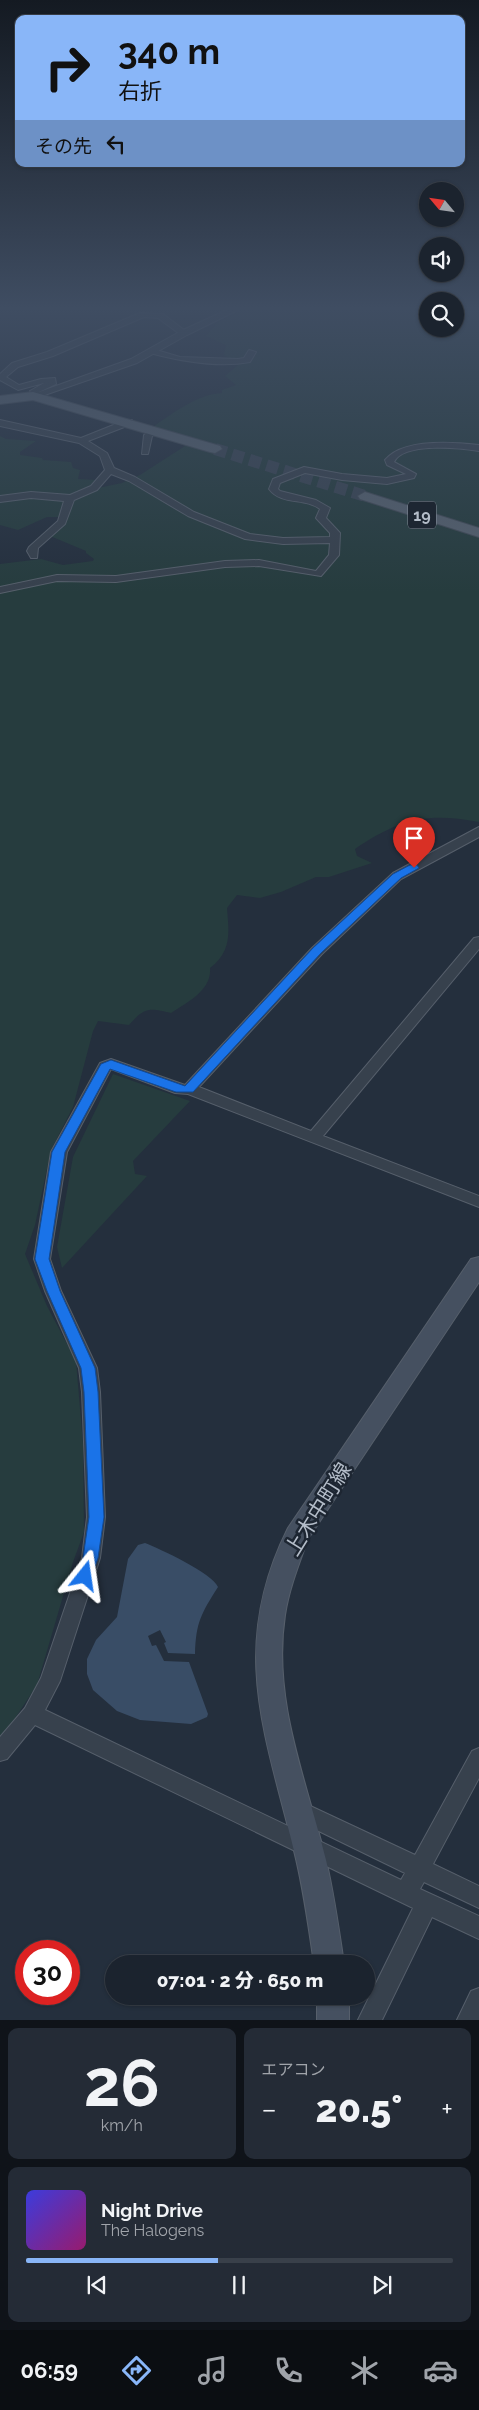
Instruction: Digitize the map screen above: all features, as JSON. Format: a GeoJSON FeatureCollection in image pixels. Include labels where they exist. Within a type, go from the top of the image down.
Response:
{"type":"FeatureCollection","features":[{"type":"Feature","properties":{"kind":"main road"},"geometry":{"type":"LineString","coordinates":[[64,403],[215,449]]}},
{"type":"Feature","properties":{"kind":"main road","name":"19"},"geometry":{"type":"LineString","coordinates":[[365,496],[479,533]]}},
{"type":"Feature","properties":{"kind":"main road","name":"上木中町線"},"geometry":{"type":"LineString","coordinates":[[328,1955],[322,1911],[274,1716],[268,1664],[270,1618],[285,1562],[297,1535],[479,1265]]}},
{"type":"Feature","properties":{"kind":"main road"},"geometry":{"type":"LineString","coordinates":[[333,2005],[333,2020]]}},
{"type":"Feature","properties":{"kind":"street"},"geometry":{"type":"LineString","coordinates":[[82,440],[129,422]]}},
{"type":"Feature","properties":{"kind":"street"},"geometry":{"type":"LineString","coordinates":[[0,423],[82,440],[104,455],[110,470],[132,479],[191,514],[248,537],[283,541],[335,540]]}},
{"type":"Feature","properties":{"kind":"street"},"geometry":{"type":"LineString","coordinates":[[145,452],[148,435],[156,431]]}},
{"type":"Feature","properties":{"kind":"street"},"geometry":{"type":"LineString","coordinates":[[0,590],[57,578],[116,579],[225,564],[259,564],[318,574],[334,555],[335,533],[321,518],[323,506],[278,494],[273,489],[276,481],[304,470],[342,477],[400,480],[412,474],[390,463],[389,460],[395,454],[437,444],[479,448]]}},
{"type":"Feature","properties":{"kind":"street"},"geometry":{"type":"LineString","coordinates":[[0,499],[28,495],[70,498],[94,488],[110,470]]}},
{"type":"Feature","properties":{"kind":"street"},"geometry":{"type":"LineString","coordinates":[[34,556],[32,551],[34,547],[62,522],[70,498]]}},
{"type":"Feature","properties":{"kind":"street"},"geometry":{"type":"LineString","coordinates":[[188,1089],[317,950],[397,876],[463,842],[479,831]]}},
{"type":"Feature","properties":{"kind":"street"},"geometry":{"type":"LineString","coordinates":[[314,1136],[479,941]]}},
{"type":"Feature","properties":{"kind":"street"},"geometry":{"type":"LineString","coordinates":[[0,1752],[32,1714],[50,1681],[62,1649],[90,1558],[96,1517],[91,1392],[88,1368],[57,1300],[42,1259],[59,1152],[105,1066],[111,1064],[180,1090],[188,1089],[314,1136],[479,1202]]}},
{"type":"Feature","properties":{"kind":"street"},"geometry":{"type":"LineString","coordinates":[[32,1714],[479,1928]]}},
{"type":"Feature","properties":{"kind":"street"},"geometry":{"type":"LineString","coordinates":[[406,1893],[479,1758]]}},
{"type":"Feature","properties":{"kind":"street"},"geometry":{"type":"LineString","coordinates":[[296,1809],[479,1897]]}},
{"type":"Feature","properties":{"kind":"street"},"geometry":{"type":"LineString","coordinates":[[370,2020],[427,1903]]}},
{"type":"Feature","properties":{"kind":"street"},"geometry":{"type":"LineString","coordinates":[[469,2020],[479,1999]]}},
{"type":"Feature","properties":{"kind":"green space"},"geometry":{"type":"Polygon","coordinates":[[[190,403],[479,403],[479,822],[444,818],[414,820],[386,831],[355,849],[357,856],[372,863],[329,877],[316,877],[281,892],[260,898],[237,895],[227,908],[228,941],[226,948],[217,962],[210,968],[210,976],[207,983],[198,995],[171,1013],[148,1010],[139,1015],[129,1025],[98,1021],[93,1031],[73,1107],[51,1150],[35,1225],[25,1254],[47,1306],[76,1361],[83,1444],[84,1532],[73,1562],[37,1685],[0,1741],[0,564],[41,559],[63,565],[93,561],[94,559],[86,551],[50,536],[67,518],[75,499],[93,489],[122,483],[140,475],[185,446],[184,437],[153,427],[177,410],[190,403]]]}},
{"type":"Feature","properties":{"kind":"green space"},"geometry":{"type":"Polygon","coordinates":[[[0,436],[6,439],[36,441],[20,452],[20,455],[42,458],[43,460],[71,462],[73,468],[80,470],[78,479],[97,480],[89,487],[66,500],[59,517],[47,517],[18,530],[0,525],[0,436]]]}},
{"type":"Feature","properties":{"kind":"green space"},"geometry":{"type":"Polygon","coordinates":[[[113,1074],[190,1101],[133,1161],[135,1174],[147,1176],[62,1268],[57,1247],[73,1157],[113,1074]]]}},
{"type":"Feature","properties":{"kind":"water"},"geometry":{"type":"Polygon","coordinates":[[[145,1543],[206,1575],[218,1587],[200,1619],[195,1654],[168,1653],[164,1643],[166,1642],[160,1630],[148,1636],[152,1646],[156,1645],[164,1661],[189,1662],[208,1714],[207,1717],[191,1724],[140,1720],[117,1711],[93,1690],[87,1674],[87,1659],[96,1640],[117,1617],[128,1559],[138,1545],[145,1543]]]}},
{"type":"Feature","properties":{"kind":"tunnel"},"geometry":{"type":"LineString","coordinates":[[215,449],[365,496]]}},
{"type":"Feature","properties":{"kind":"route"},"geometry":{"type":"LineString","coordinates":[[85,1576],[90,1558],[96,1517],[91,1392],[88,1368],[53,1291],[42,1259],[59,1152],[105,1066],[111,1064],[180,1090],[188,1089],[317,950],[397,876],[414,868]]}}]}
